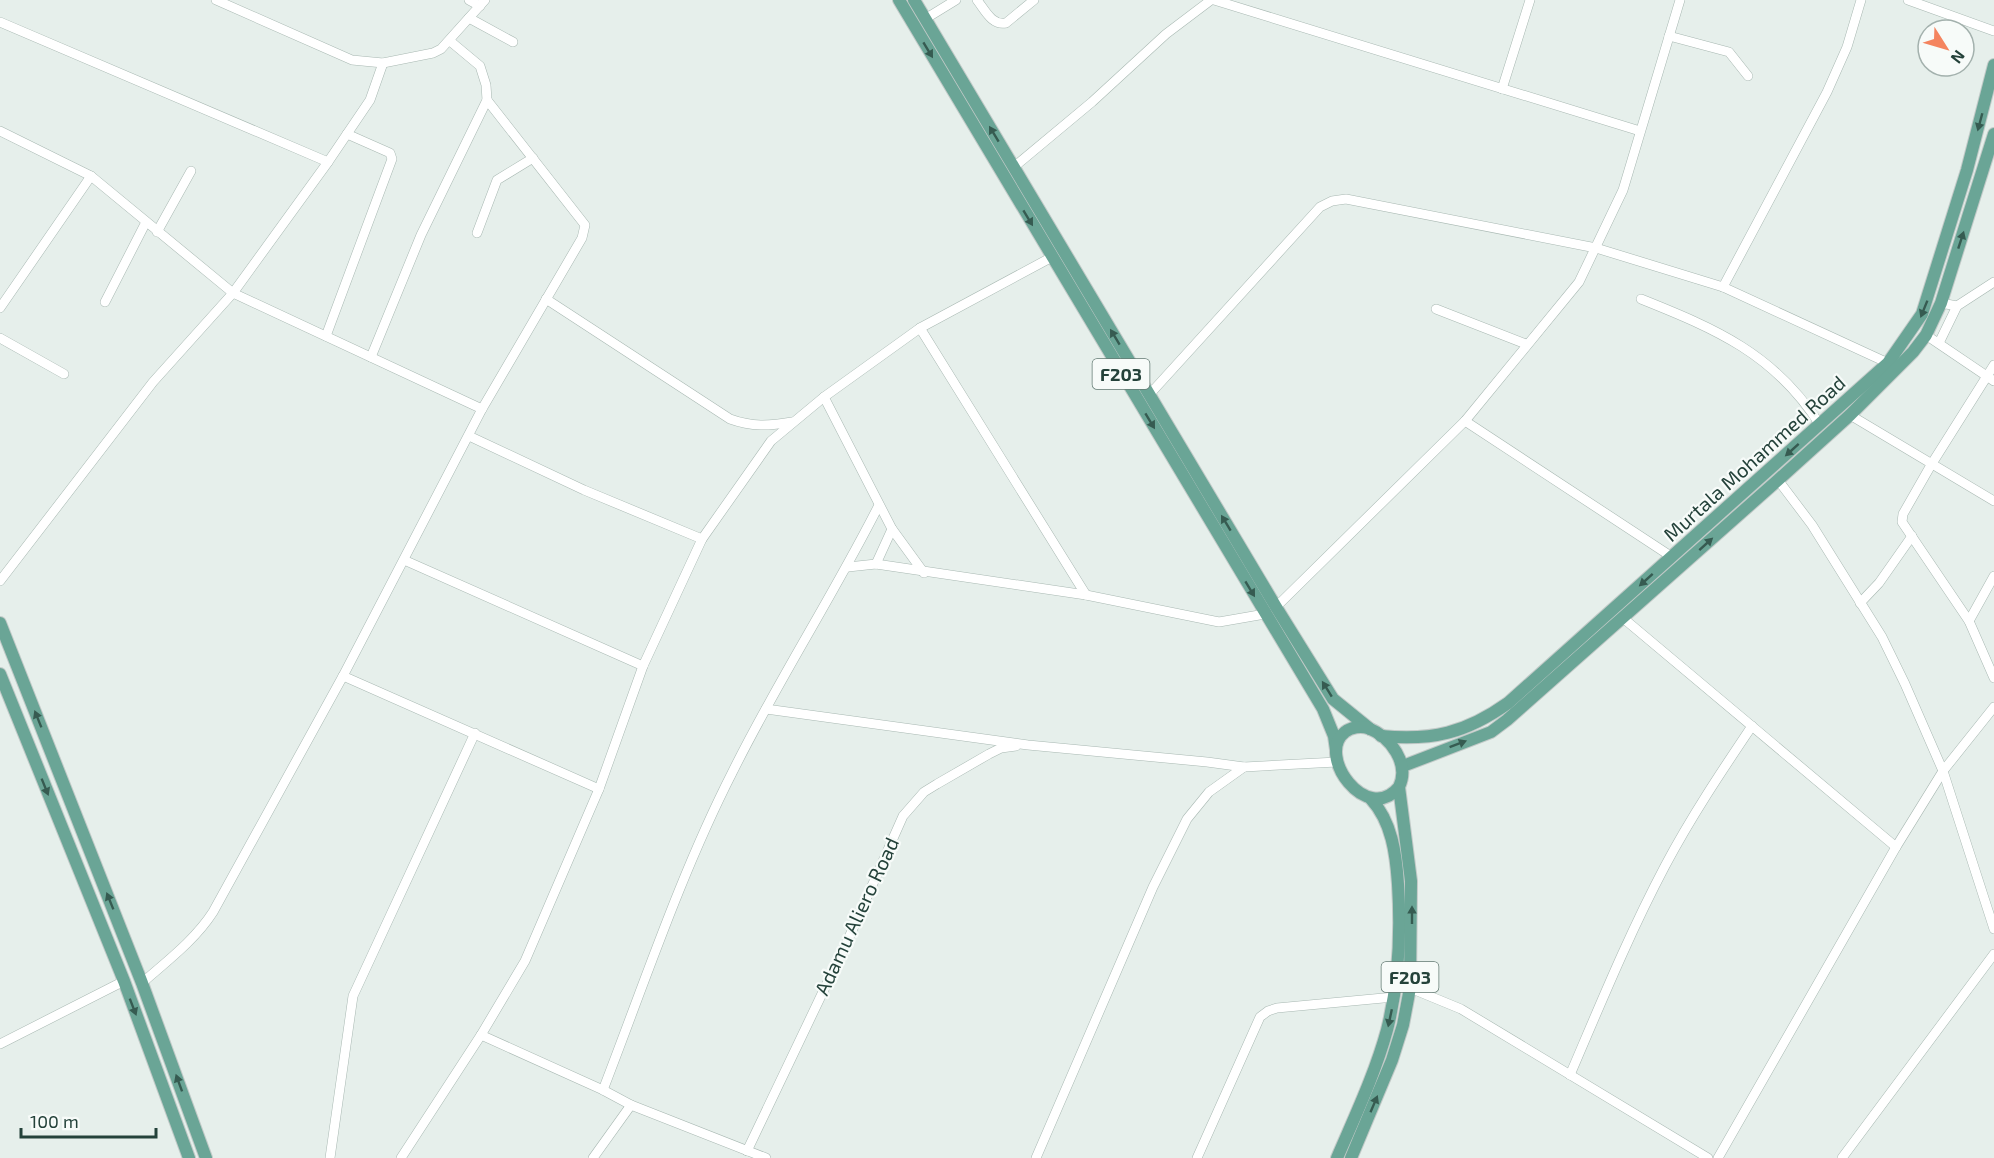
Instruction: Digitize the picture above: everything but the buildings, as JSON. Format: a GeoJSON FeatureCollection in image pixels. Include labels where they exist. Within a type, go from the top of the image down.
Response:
{"type":"FeatureCollection","features":[{"type":"Feature","properties":{"kind":"main road","name":"F203"},"geometry":{"type":"LineString","coordinates":[[898,0],[1052,257],[1270,610],[1333,699],[1370,729]]}},
{"type":"Feature","properties":{"kind":"main road","name":"F203"},"geometry":{"type":"LineString","coordinates":[[914,0],[1149,395],[1270,610],[1323,709],[1335,736],[1337,756]]}},
{"type":"Feature","properties":{"kind":"main road","name":"Murtala Mohammed Road"},"geometry":{"type":"LineString","coordinates":[[1404,766],[1491,732],[1508,720],[1850,415],[1922,314],[1967,170],[1994,65]]}},
{"type":"Feature","properties":{"kind":"main road","name":"Murtala Mohammed Road"},"geometry":{"type":"LineString","coordinates":[[1381,736],[1421,738],[1441,735],[1474,725],[1508,704],[1820,425],[1900,367],[1926,335],[1941,303],[1994,134]]}},
{"type":"Feature","properties":{"kind":"main road"},"geometry":{"type":"LineString","coordinates":[[0,623],[142,983],[206,1158]]}},
{"type":"Feature","properties":{"kind":"main road"},"geometry":{"type":"LineString","coordinates":[[0,674],[124,981],[189,1158]]}},
{"type":"Feature","properties":{"kind":"main road"},"geometry":{"type":"LineString","coordinates":[[1357,727],[1370,729],[1381,736],[1404,766],[1402,781],[1395,792],[1386,798],[1371,799],[1359,792],[1349,781],[1337,756],[1340,738],[1344,732],[1357,727]]}},
{"type":"Feature","properties":{"kind":"main road","name":"F203"},"geometry":{"type":"LineString","coordinates":[[1351,1158],[1392,1060],[1403,1025],[1410,988],[1411,881],[1399,787]]}},
{"type":"Feature","properties":{"kind":"main road","name":"F203"},"geometry":{"type":"LineString","coordinates":[[1337,1158],[1380,1053],[1394,997],[1399,950],[1397,873],[1388,825],[1380,808],[1371,799]]}},
{"type":"Feature","properties":{"kind":"street"},"geometry":{"type":"LineString","coordinates":[[216,0],[352,60],[382,63],[433,53],[441,49],[482,3],[469,0]]}},
{"type":"Feature","properties":{"kind":"street"},"geometry":{"type":"LineString","coordinates":[[925,19],[956,0]]}},
{"type":"Feature","properties":{"kind":"street"},"geometry":{"type":"LineString","coordinates":[[977,0],[994,22],[1000,24],[1006,23],[1034,0]]}},
{"type":"Feature","properties":{"kind":"street"},"geometry":{"type":"LineString","coordinates":[[1014,167],[1092,102],[1166,34],[1212,0],[1640,131]]}},
{"type":"Feature","properties":{"kind":"street"},"geometry":{"type":"LineString","coordinates":[[1502,89],[1530,0]]}},
{"type":"Feature","properties":{"kind":"street"},"geometry":{"type":"LineString","coordinates":[[848,567],[876,564],[1086,596],[1219,622],[1270,610],[1465,421],[1579,282],[1623,190],[1680,0]]}},
{"type":"Feature","properties":{"kind":"street"},"geometry":{"type":"LineString","coordinates":[[1723,287],[1827,92],[1847,47],[1861,0]]}},
{"type":"Feature","properties":{"kind":"street"},"geometry":{"type":"LineString","coordinates":[[1908,0],[1994,31]]}},
{"type":"Feature","properties":{"kind":"street"},"geometry":{"type":"LineString","coordinates":[[469,18],[513,42]]}},
{"type":"Feature","properties":{"kind":"street"},"geometry":{"type":"LineString","coordinates":[[0,22],[328,162]]}},
{"type":"Feature","properties":{"kind":"street"},"geometry":{"type":"LineString","coordinates":[[1669,36],[1729,52],[1748,76]]}},
{"type":"Feature","properties":{"kind":"street"},"geometry":{"type":"LineString","coordinates":[[371,357],[421,235],[487,100],[486,85],[480,66],[450,41]]}},
{"type":"Feature","properties":{"kind":"street"},"geometry":{"type":"LineString","coordinates":[[0,581],[153,382],[233,293],[370,100],[382,63]]}},
{"type":"Feature","properties":{"kind":"street"},"geometry":{"type":"LineString","coordinates":[[142,983],[175,955],[206,923],[213,912],[344,676],[482,409],[582,238],[585,225],[487,100]]}},
{"type":"Feature","properties":{"kind":"street"},"geometry":{"type":"LineString","coordinates":[[0,131],[91,176],[233,293],[482,409]]}},
{"type":"Feature","properties":{"kind":"street"},"geometry":{"type":"LineString","coordinates":[[326,336],[392,159],[390,153],[347,134]]}},
{"type":"Feature","properties":{"kind":"street"},"geometry":{"type":"LineString","coordinates":[[477,233],[497,180],[533,158]]}},
{"type":"Feature","properties":{"kind":"street"},"geometry":{"type":"LineString","coordinates":[[157,232],[191,171]]}},
{"type":"Feature","properties":{"kind":"street"},"geometry":{"type":"LineString","coordinates":[[0,308],[91,176]]}},
{"type":"Feature","properties":{"kind":"street"},"geometry":{"type":"LineString","coordinates":[[1149,395],[1320,207],[1332,201],[1346,199],[1596,248],[1723,287],[1888,363]]}},
{"type":"Feature","properties":{"kind":"street"},"geometry":{"type":"LineString","coordinates":[[105,302],[146,222]]}},
{"type":"Feature","properties":{"kind":"street"},"geometry":{"type":"LineString","coordinates":[[401,1158],[481,1035],[525,961],[599,789],[644,666],[702,539],[771,441],[824,397],[920,328],[1052,257]]}},
{"type":"Feature","properties":{"kind":"street"},"geometry":{"type":"LineString","coordinates":[[1939,343],[1957,306],[1994,282]]}},
{"type":"Feature","properties":{"kind":"street"},"geometry":{"type":"LineString","coordinates":[[546,299],[730,419],[746,425],[766,426],[793,422]]}},
{"type":"Feature","properties":{"kind":"street"},"geometry":{"type":"LineString","coordinates":[[1641,299],[1737,342],[1770,365],[1804,401],[1820,425]]}},
{"type":"Feature","properties":{"kind":"street"},"geometry":{"type":"LineString","coordinates":[[1941,303],[1957,306]]}},
{"type":"Feature","properties":{"kind":"street"},"geometry":{"type":"LineString","coordinates":[[1436,309],[1526,345]]}},
{"type":"Feature","properties":{"kind":"street"},"geometry":{"type":"LineString","coordinates":[[920,328],[1086,596]]}},
{"type":"Feature","properties":{"kind":"street"},"geometry":{"type":"LineString","coordinates":[[1926,335],[1991,379]]}},
{"type":"Feature","properties":{"kind":"street"},"geometry":{"type":"LineString","coordinates":[[0,338],[64,374]]}},
{"type":"Feature","properties":{"kind":"street"},"geometry":{"type":"LineString","coordinates":[[1994,365],[1991,379],[1931,465],[1903,514],[1902,522],[1969,621],[1994,678]]}},
{"type":"Feature","properties":{"kind":"street"},"geometry":{"type":"LineString","coordinates":[[824,397],[892,529],[924,573]]}},
{"type":"Feature","properties":{"kind":"street"},"geometry":{"type":"LineString","coordinates":[[1850,415],[1994,501]]}},
{"type":"Feature","properties":{"kind":"street"},"geometry":{"type":"LineString","coordinates":[[1465,421],[1672,557]]}},
{"type":"Feature","properties":{"kind":"street"},"geometry":{"type":"LineString","coordinates":[[469,436],[584,490],[702,539]]}},
{"type":"Feature","properties":{"kind":"street"},"geometry":{"type":"LineString","coordinates":[[1778,480],[1812,525],[1882,637],[1943,771],[1994,929]]}},
{"type":"Feature","properties":{"kind":"street"},"geometry":{"type":"LineString","coordinates":[[603,1090],[702,836],[732,772],[848,567],[879,505]]}},
{"type":"Feature","properties":{"kind":"street"},"geometry":{"type":"LineString","coordinates":[[876,564],[892,529]]}},
{"type":"Feature","properties":{"kind":"street"},"geometry":{"type":"LineString","coordinates":[[1860,603],[1879,583],[1912,536]]}},
{"type":"Feature","properties":{"kind":"street"},"geometry":{"type":"LineString","coordinates":[[404,560],[644,666]]}},
{"type":"Feature","properties":{"kind":"street"},"geometry":{"type":"LineString","coordinates":[[1969,621],[1994,576]]}},
{"type":"Feature","properties":{"kind":"street"},"geometry":{"type":"LineString","coordinates":[[1623,618],[1896,847]]}},
{"type":"Feature","properties":{"kind":"street"},"geometry":{"type":"LineString","coordinates":[[344,676],[599,789]]}},
{"type":"Feature","properties":{"kind":"street"},"geometry":{"type":"LineString","coordinates":[[1718,1158],[1896,847],[1943,771],[1994,707]]}},
{"type":"Feature","properties":{"kind":"street"},"geometry":{"type":"LineString","coordinates":[[766,709],[1028,744],[1244,767],[1337,756]]}},
{"type":"Feature","properties":{"kind":"street"},"geometry":{"type":"LineString","coordinates":[[1570,1075],[1638,919],[1665,866],[1714,782],[1752,726]]}},
{"type":"Feature","properties":{"kind":"street"},"geometry":{"type":"LineString","coordinates":[[330,1158],[353,996],[475,733]]}},
{"type":"Feature","properties":{"kind":"street","name":"Adamu Aliero Road"},"geometry":{"type":"LineString","coordinates":[[747,1150],[851,933],[903,816],[924,792],[975,761],[1001,748],[1028,744]]}},
{"type":"Feature","properties":{"kind":"street"},"geometry":{"type":"LineString","coordinates":[[1036,1158],[1153,887],[1187,819],[1209,792],[1244,767]]}},
{"type":"Feature","properties":{"kind":"street"},"geometry":{"type":"LineString","coordinates":[[1842,1158],[1994,954]]}},
{"type":"Feature","properties":{"kind":"street"},"geometry":{"type":"LineString","coordinates":[[0,1044],[124,981]]}},
{"type":"Feature","properties":{"kind":"street"},"geometry":{"type":"LineString","coordinates":[[1410,988],[1461,1009],[1708,1158]]}},
{"type":"Feature","properties":{"kind":"street"},"geometry":{"type":"LineString","coordinates":[[1197,1158],[1260,1017],[1277,1008],[1394,997]]}},
{"type":"Feature","properties":{"kind":"street"},"geometry":{"type":"LineString","coordinates":[[481,1035],[632,1105],[766,1158]]}},
{"type":"Feature","properties":{"kind":"street"},"geometry":{"type":"LineString","coordinates":[[592,1158],[632,1105]]}}]}
